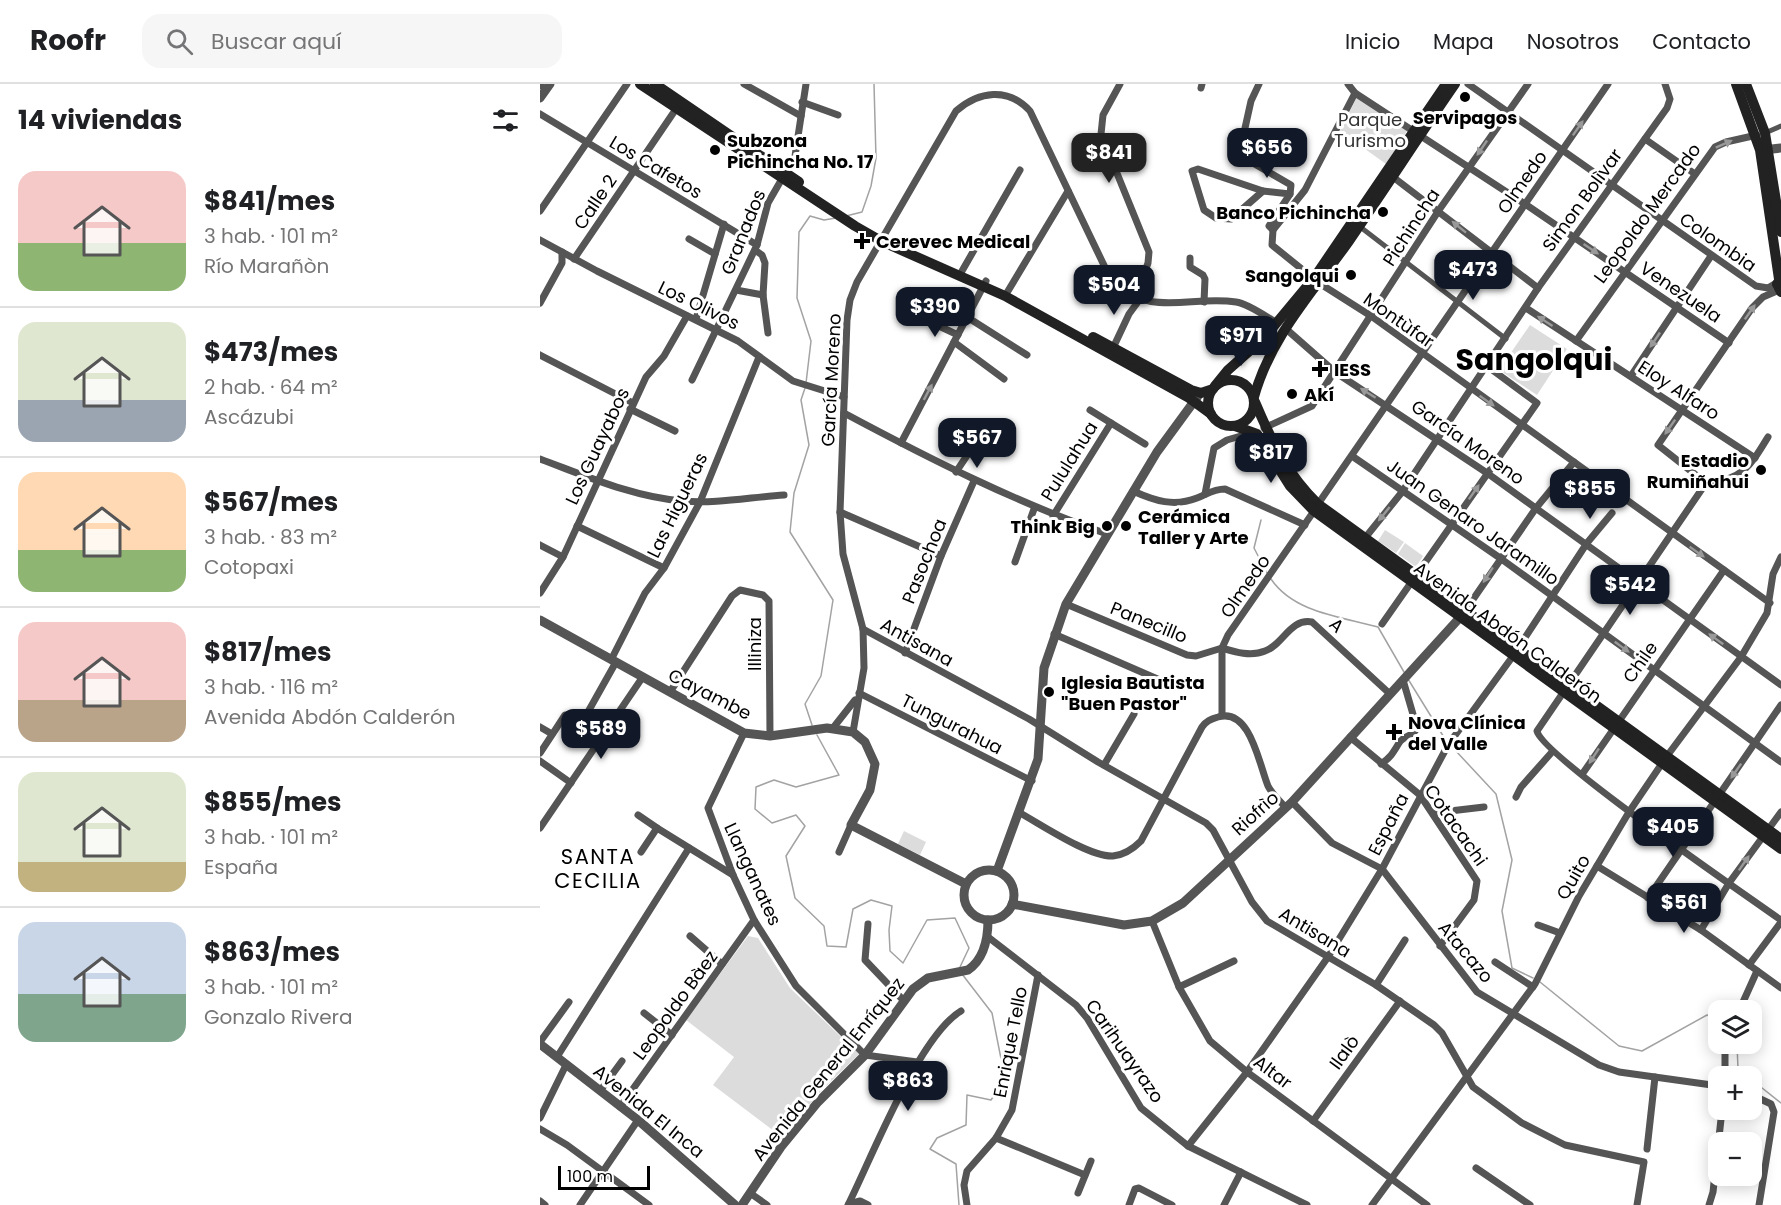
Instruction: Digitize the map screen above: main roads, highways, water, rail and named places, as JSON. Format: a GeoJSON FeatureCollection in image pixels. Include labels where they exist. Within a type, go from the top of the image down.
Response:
{"type":"FeatureCollection","features":[{"type":"Feature","properties":{"kind":"main road"},"geometry":{"type":"LineString","coordinates":[[640,84],[679,105],[857,225],[884,240],[1006,293],[1191,390],[1208,412],[1224,425],[1259,430]]}},
{"type":"Feature","properties":{"kind":"main road"},"geometry":{"type":"LineString","coordinates":[[655,84],[679,105]]}},
{"type":"Feature","properties":{"kind":"main road"},"geometry":{"type":"LineString","coordinates":[[1208,412],[1208,401],[1214,388],[1228,370],[1281,326],[1359,226],[1393,177],[1446,84]]}},
{"type":"Feature","properties":{"kind":"main road"},"geometry":{"type":"LineString","coordinates":[[1317,280],[1417,133],[1455,84]]}},
{"type":"Feature","properties":{"kind":"main road"},"geometry":{"type":"LineString","coordinates":[[1736,84],[1761,134]]}},
{"type":"Feature","properties":{"kind":"main road"},"geometry":{"type":"LineString","coordinates":[[1746,84],[1761,134],[1781,232]]}},
{"type":"Feature","properties":{"kind":"main road"},"geometry":{"type":"LineString","coordinates":[[1764,150],[1779,284]]}},
{"type":"Feature","properties":{"kind":"main road"},"geometry":{"type":"LineString","coordinates":[[884,240],[962,271],[985,284]]}},
{"type":"Feature","properties":{"kind":"main road"},"geometry":{"type":"LineString","coordinates":[[1006,293],[1197,397]]}},
{"type":"Feature","properties":{"kind":"main road"},"geometry":{"type":"LineString","coordinates":[[1235,426],[1247,420],[1263,365],[1281,326]]}},
{"type":"Feature","properties":{"kind":"main road"},"geometry":{"type":"LineString","coordinates":[[1197,397],[1224,381],[1240,381],[1249,387],[1254,400]]}},
{"type":"Feature","properties":{"kind":"main road","name":"Avenida Abdón Calderón"},"geometry":{"type":"LineString","coordinates":[[1254,400],[1259,430],[1316,508],[1665,759],[1765,833],[1781,849]]}},
{"type":"Feature","properties":{"kind":"main road","name":"Avenida Abdón Calderón"},"geometry":{"type":"LineString","coordinates":[[1316,508],[1365,538],[1413,578]]}},
{"type":"Feature","properties":{"kind":"main road","name":"Avenida Abdón Calderón"},"geometry":{"type":"LineString","coordinates":[[1765,833],[1781,839]]}},
{"type":"Feature","properties":{"kind":"waterway"},"geometry":{"type":"LineString","coordinates":[[846,216],[862,212],[871,186],[876,158],[874,84]]}},
{"type":"Feature","properties":{"kind":"waterway"},"geometry":{"type":"LineString","coordinates":[[806,383],[811,341],[797,298],[799,232],[810,216],[824,220],[836,218]]}},
{"type":"Feature","properties":{"kind":"waterway"},"geometry":{"type":"LineString","coordinates":[[805,388],[801,400],[809,445],[794,493],[790,532],[833,600],[821,676],[805,704],[812,725]]}},
{"type":"Feature","properties":{"kind":"waterway"},"geometry":{"type":"LineString","coordinates":[[1261,520],[1254,548],[1267,573]]}},
{"type":"Feature","properties":{"kind":"waterway"},"geometry":{"type":"LineString","coordinates":[[1271,579],[1292,599],[1305,606],[1378,627],[1404,672]]}},
{"type":"Feature","properties":{"kind":"waterway"},"geometry":{"type":"LineString","coordinates":[[1408,679],[1445,739]]}},
{"type":"Feature","properties":{"kind":"waterway"},"geometry":{"type":"LineString","coordinates":[[817,735],[839,775],[796,787],[774,780],[756,787],[755,809],[772,823],[796,815],[805,826],[786,856],[795,898],[824,926],[827,946],[846,947],[853,909],[871,900],[892,906],[889,930],[890,951],[903,963],[927,920],[955,918],[969,948],[960,967]]}},
{"type":"Feature","properties":{"kind":"waterway"},"geometry":{"type":"LineString","coordinates":[[1455,750],[1496,794],[1512,860],[1502,911],[1512,968],[1533,978]]}},
{"type":"Feature","properties":{"kind":"waterway"},"geometry":{"type":"LineString","coordinates":[[959,1205],[956,1164],[930,1149],[937,1138],[966,1125],[967,1095],[991,1100],[1005,1079],[992,1013],[962,974]]}},
{"type":"Feature","properties":{"kind":"waterway"},"geometry":{"type":"LineString","coordinates":[[1540,982],[1619,1046],[1642,1051],[1708,1015]]}},
{"type":"Feature","properties":{"kind":"waterway"},"geometry":{"type":"LineString","coordinates":[[1737,1054],[1738,1066]]}},
{"type":"Feature","properties":{"kind":"waterway"},"geometry":{"type":"LineString","coordinates":[[1762,1088],[1781,1103]]}},
{"type":"Feature","properties":{"kind":"place","name":"Servipagos"},"geometry":{"type":"Point","coordinates":[1465,97]}},
{"type":"Feature","properties":{"kind":"place","name":"Subzona Pichincha No. 17"},"geometry":{"type":"Point","coordinates":[715,150]}},
{"type":"Feature","properties":{"kind":"place","name":"Banco Pichincha"},"geometry":{"type":"Point","coordinates":[1383,212]}},
{"type":"Feature","properties":{"kind":"place","name":"Cerevec Medical"},"geometry":{"type":"Point","coordinates":[862,241]}},
{"type":"Feature","properties":{"kind":"place","name":"Sangolqui"},"geometry":{"type":"Point","coordinates":[1351,275]}},
{"type":"Feature","properties":{"kind":"place","name":"IESS"},"geometry":{"type":"Point","coordinates":[1320,369]}},
{"type":"Feature","properties":{"kind":"place","name":"Akí"},"geometry":{"type":"Point","coordinates":[1292,394]}},
{"type":"Feature","properties":{"kind":"place","name":"Estadio Rumiñahui"},"geometry":{"type":"Point","coordinates":[1761,470]}},
{"type":"Feature","properties":{"kind":"place","name":"Think Big"},"geometry":{"type":"Point","coordinates":[1107,526]}},
{"type":"Feature","properties":{"kind":"place","name":"Cerámica Taller y Arte"},"geometry":{"type":"Point","coordinates":[1126,526]}},
{"type":"Feature","properties":{"kind":"place","name":"Iglesia Bautista \"Buen Pastor\""},"geometry":{"type":"Point","coordinates":[1049,692]}},
{"type":"Feature","properties":{"kind":"place","name":"Nova Clínica del Valle"},"geometry":{"type":"Point","coordinates":[1394,732]}},
{"type":"Feature","properties":{"kind":"district","name":"Sangolqui"},"geometry":{"type":"Point","coordinates":[1534,359]}},
{"type":"Feature","properties":{"kind":"district","name":"SANTA CECILIA"},"geometry":{"type":"Point","coordinates":[598,868]}},
{"type":"Feature","properties":{"kind":"park label","name":"Parque Turismo"},"geometry":{"type":"Point","coordinates":[1370,129]}}]}
